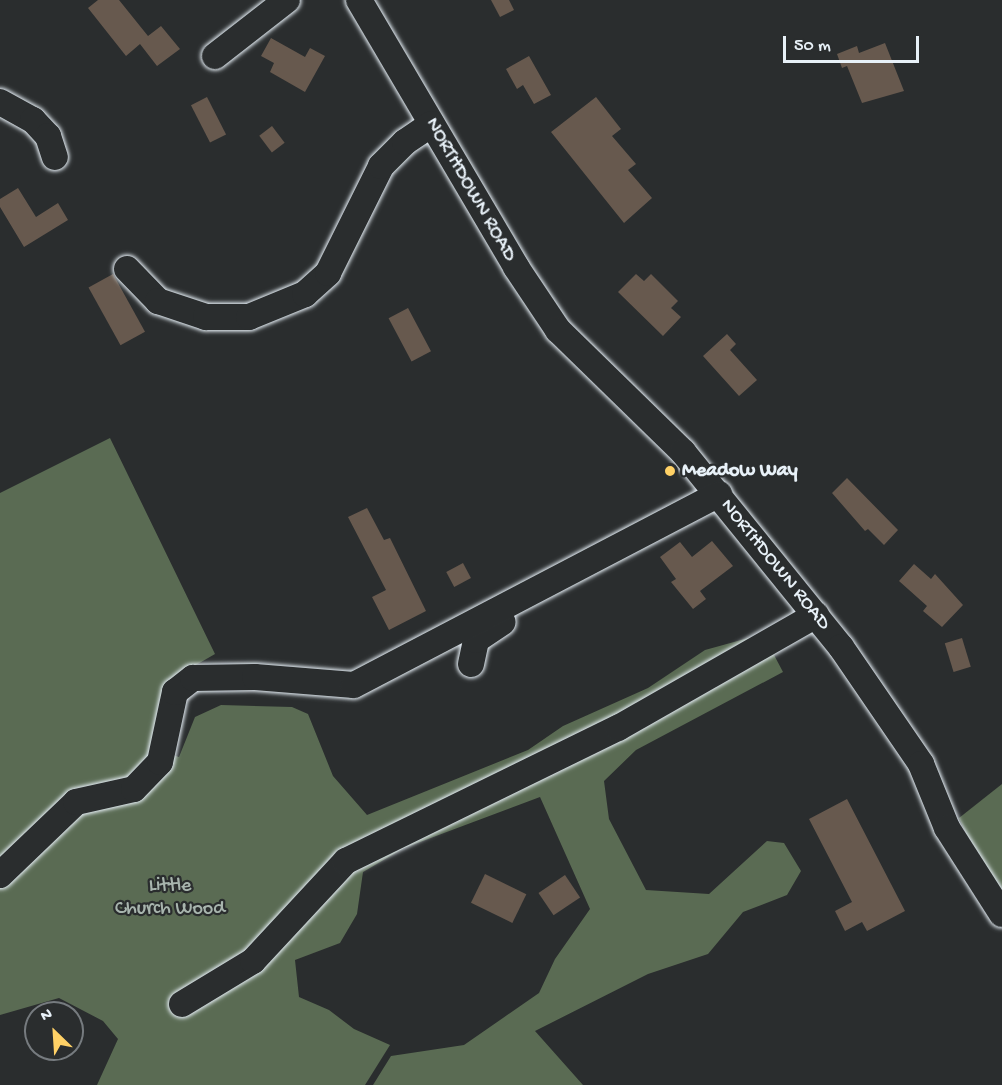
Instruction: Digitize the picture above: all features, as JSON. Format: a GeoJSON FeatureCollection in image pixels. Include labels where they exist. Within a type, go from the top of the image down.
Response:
{"type":"FeatureCollection","features":[{"type":"Feature","properties":{"kind":"street"},"geometry":{"type":"LineString","coordinates":[[215,56],[287,0]]}},
{"type":"Feature","properties":{"kind":"street","name":"NORTHDOWN ROAD"},"geometry":{"type":"LineString","coordinates":[[359,0],[558,330],[611,386],[663,432],[724,500],[816,615],[921,764],[947,828],[1002,914]]}},
{"type":"Feature","properties":{"kind":"street"},"geometry":{"type":"LineString","coordinates":[[0,102],[33,120],[48,136],[55,157]]}},
{"type":"Feature","properties":{"kind":"street"},"geometry":{"type":"LineString","coordinates":[[127,269],[158,301],[206,317],[249,317],[306,294],[328,273],[381,166],[405,142],[432,124]]}},
{"type":"Feature","properties":{"kind":"street"},"geometry":{"type":"LineString","coordinates":[[471,664],[476,640],[495,626],[724,500]]}},
{"type":"Feature","properties":{"kind":"street"},"geometry":{"type":"LineString","coordinates":[[0,875],[76,802],[134,789],[160,762],[174,692],[193,678],[255,677],[354,685],[724,500]]}},
{"type":"Feature","properties":{"kind":"street"},"geometry":{"type":"LineString","coordinates":[[182,1004],[253,961],[346,861],[618,728],[816,615]]}},
{"type":"Feature","properties":{"kind":"green space","name":"Little Church Wood"},"geometry":{"type":"Polygon","coordinates":[[[110,438],[215,654],[189,669],[160,751],[179,757],[195,717],[221,705],[292,707],[308,714],[333,776],[367,815],[528,750],[563,726],[648,688],[705,650],[763,634],[783,672],[636,750],[604,781],[609,819],[646,890],[709,894],[767,841],[784,843],[801,871],[787,895],[743,912],[708,954],[648,974],[535,1031],[583,1085],[373,1085],[391,1056],[464,1045],[539,993],[555,959],[590,909],[540,797],[404,848],[363,872],[357,914],[340,943],[295,960],[299,997],[329,1010],[354,1029],[390,1045],[365,1085],[97,1085],[118,1039],[103,1021],[84,1011],[84,1001],[65,1001],[59,998],[49,1001],[24,1001],[24,1008],[0,1015],[0,493],[110,438]]]}},
{"type":"Feature","properties":{"kind":"green space"},"geometry":{"type":"Polygon","coordinates":[[[1002,784],[1002,898],[984,872],[959,818],[1002,784]]]}},
{"type":"Feature","properties":{"kind":"building"},"geometry":{"type":"Polygon","coordinates":[[[98,0],[119,0],[148,36],[161,26],[180,49],[157,66],[140,44],[126,56],[88,8],[98,0]]]}},
{"type":"Feature","properties":{"kind":"building"},"geometry":{"type":"Polygon","coordinates":[[[491,0],[509,0],[514,10],[500,17],[491,0]]]}},
{"type":"Feature","properties":{"kind":"building"},"geometry":{"type":"Polygon","coordinates":[[[271,38],[305,57],[310,48],[325,56],[305,92],[270,72],[274,63],[261,56],[271,38]]]}},
{"type":"Feature","properties":{"kind":"building"},"geometry":{"type":"Polygon","coordinates":[[[885,43],[904,91],[862,103],[847,66],[842,68],[837,54],[857,46],[859,53],[885,43]]]}},
{"type":"Feature","properties":{"kind":"building"},"geometry":{"type":"Polygon","coordinates":[[[529,56],[551,95],[534,104],[523,85],[517,89],[506,69],[529,56]]]}},
{"type":"Feature","properties":{"kind":"building"},"geometry":{"type":"Polygon","coordinates":[[[207,97],[226,134],[210,143],[191,105],[207,97]]]}},
{"type":"Feature","properties":{"kind":"building"},"geometry":{"type":"Polygon","coordinates":[[[596,97],[621,129],[612,136],[636,164],[628,170],[652,198],[624,223],[551,132],[596,97]]]}},
{"type":"Feature","properties":{"kind":"building"},"geometry":{"type":"Polygon","coordinates":[[[272,126],[285,143],[272,152],[259,136],[272,126]]]}},
{"type":"Feature","properties":{"kind":"building"},"geometry":{"type":"Polygon","coordinates":[[[18,188],[36,217],[58,203],[68,220],[24,247],[0,207],[0,199],[18,188]]]}},
{"type":"Feature","properties":{"kind":"building"},"geometry":{"type":"Polygon","coordinates":[[[113,274],[145,332],[121,345],[89,288],[113,274]]]}},
{"type":"Feature","properties":{"kind":"building"},"geometry":{"type":"Polygon","coordinates":[[[636,274],[644,281],[651,274],[678,301],[671,308],[681,317],[663,336],[618,292],[636,274]]]}},
{"type":"Feature","properties":{"kind":"building"},"geometry":{"type":"Polygon","coordinates":[[[408,308],[431,351],[412,362],[389,318],[408,308]]]}},
{"type":"Feature","properties":{"kind":"building"},"geometry":{"type":"Polygon","coordinates":[[[727,334],[736,344],[730,350],[757,380],[739,396],[703,356],[727,334]]]}},
{"type":"Feature","properties":{"kind":"building"},"geometry":{"type":"Polygon","coordinates":[[[847,478],[898,530],[884,545],[868,529],[865,531],[832,493],[847,478]]]}},
{"type":"Feature","properties":{"kind":"building"},"geometry":{"type":"Polygon","coordinates":[[[367,508],[384,540],[390,538],[426,611],[389,630],[372,597],[386,590],[348,517],[367,508]]]}},
{"type":"Feature","properties":{"kind":"building"},"geometry":{"type":"Polygon","coordinates":[[[712,541],[733,566],[700,591],[706,599],[693,609],[671,582],[676,579],[660,557],[680,542],[692,557],[712,541]]]}},
{"type":"Feature","properties":{"kind":"building"},"geometry":{"type":"Polygon","coordinates":[[[463,563],[471,578],[454,587],[446,572],[463,563]]]}},
{"type":"Feature","properties":{"kind":"building"},"geometry":{"type":"Polygon","coordinates":[[[914,564],[931,579],[935,574],[963,605],[942,627],[923,611],[927,606],[899,581],[914,564]]]}},
{"type":"Feature","properties":{"kind":"building"},"geometry":{"type":"Polygon","coordinates":[[[962,638],[971,667],[954,672],[945,643],[962,638]]]}},
{"type":"Feature","properties":{"kind":"building"},"geometry":{"type":"Polygon","coordinates":[[[847,799],[905,911],[867,931],[862,922],[845,931],[835,911],[852,902],[809,819],[847,799]]]}},
{"type":"Feature","properties":{"kind":"building"},"geometry":{"type":"Polygon","coordinates":[[[485,874],[526,894],[512,923],[471,903],[485,874]]]}},
{"type":"Feature","properties":{"kind":"building"},"geometry":{"type":"Polygon","coordinates":[[[565,875],[580,897],[554,915],[538,893],[565,875]]]}},
{"type":"Feature","properties":{"kind":"place","name":"Meadow Way"},"geometry":{"type":"Point","coordinates":[670,471]}}]}
